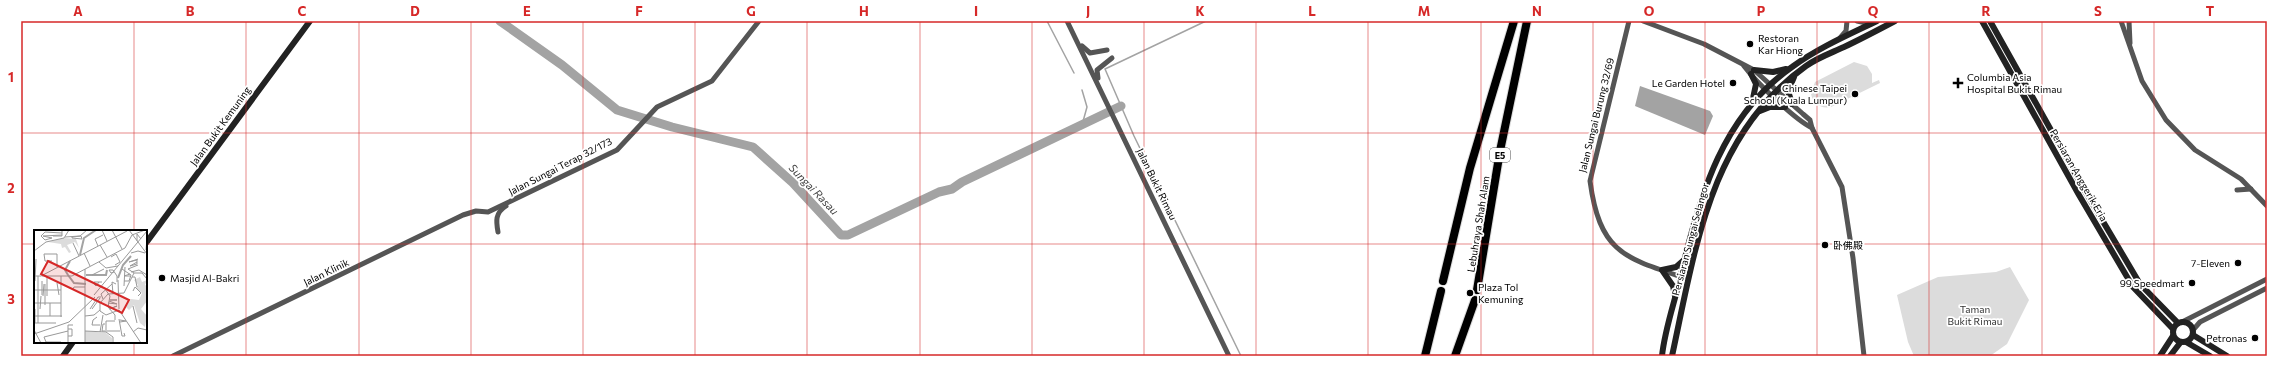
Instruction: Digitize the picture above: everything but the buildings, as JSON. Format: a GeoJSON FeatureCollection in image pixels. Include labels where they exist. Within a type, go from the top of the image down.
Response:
{"type":"FeatureCollection","features":[{"type":"Feature","properties":{"kind":"highway","name":"Lebuhraya Shah Alam"},"geometry":{"type":"LineString","coordinates":[[1443,281],[1470,168],[1514,21]]}},
{"type":"Feature","properties":{"kind":"highway","name":"Lebuhraya Shah Alam"},"geometry":{"type":"LineString","coordinates":[[1477,290],[1500,152],[1527,21]]}},
{"type":"Feature","properties":{"kind":"highway"},"geometry":{"type":"LineString","coordinates":[[1425,356],[1441,291]]}},
{"type":"Feature","properties":{"kind":"highway"},"geometry":{"type":"LineString","coordinates":[[1455,356],[1475,300]]}},
{"type":"Feature","properties":{"kind":"main road","name":"Jalan Bukit Kemuning"},"geometry":{"type":"LineString","coordinates":[[147,242],[310,21]]}},
{"type":"Feature","properties":{"kind":"main road","name":"Persiaran Sungai Selangor"},"geometry":{"type":"LineString","coordinates":[[1672,356],[1688,279],[1718,175],[1730,152],[1757,112],[1794,75],[1824,55],[1895,21]]}},
{"type":"Feature","properties":{"kind":"main road"},"geometry":{"type":"LineString","coordinates":[[1979,21],[1995,47]]}},
{"type":"Feature","properties":{"kind":"main road","name":"Persiaran Anggerik Eria"},"geometry":{"type":"LineString","coordinates":[[1982,21],[1995,47],[2133,287],[2172,329]]}},
{"type":"Feature","properties":{"kind":"main road","name":"Persiaran Anggerik Eria"},"geometry":{"type":"LineString","coordinates":[[1990,21],[2140,284],[2180,322]]}},
{"type":"Feature","properties":{"kind":"main road","name":"Persiaran Sungai Selangor"},"geometry":{"type":"LineString","coordinates":[[1662,356],[1675,297],[1700,200],[1711,171],[1726,142],[1751,107],[1769,87],[1790,68],[1840,39],[1874,22]]}},
{"type":"Feature","properties":{"kind":"main road"},"geometry":{"type":"LineString","coordinates":[[1751,107],[1756,84],[1752,72],[1773,72],[1790,68]]}},
{"type":"Feature","properties":{"kind":"main road"},"geometry":{"type":"LineString","coordinates":[[1792,104],[1788,91],[1794,75]]}},
{"type":"Feature","properties":{"kind":"main road"},"geometry":{"type":"LineString","coordinates":[[1757,112],[1770,107],[1785,108]]}},
{"type":"Feature","properties":{"kind":"main road"},"geometry":{"type":"LineString","coordinates":[[1675,297],[1673,286],[1662,270],[1676,266],[1685,259]]}},
{"type":"Feature","properties":{"kind":"main road"},"geometry":{"type":"LineString","coordinates":[[2160,356],[2173,336],[2172,329],[2180,322],[2189,324],[2193,333],[2227,356]]}},
{"type":"Feature","properties":{"kind":"main road"},"geometry":{"type":"LineString","coordinates":[[2170,356],[2193,333]]}},
{"type":"Feature","properties":{"kind":"main road"},"geometry":{"type":"LineString","coordinates":[[2173,336],[2210,356]]}},
{"type":"Feature","properties":{"kind":"main road"},"geometry":{"type":"LineString","coordinates":[[63,356],[72,343]]}},
{"type":"Feature","properties":{"kind":"street","name":"Jalan Sungai Terap 32/173"},"geometry":{"type":"LineString","coordinates":[[488,212],[617,150],[657,107],[712,81],[759,21]]}},
{"type":"Feature","properties":{"kind":"street","name":"Jalan Bukit Rimau"},"geometry":{"type":"LineString","coordinates":[[1067,21],[1116,119],[1229,356]]}},
{"type":"Feature","properties":{"kind":"street","name":"Jalan Sungai Burung 32/69"},"geometry":{"type":"LineString","coordinates":[[1629,21],[1590,181],[1592,198],[1599,220],[1609,240],[1617,250],[1629,257],[1688,279]]}},
{"type":"Feature","properties":{"kind":"street"},"geometry":{"type":"LineString","coordinates":[[1643,21],[1704,44],[1744,66],[1775,93],[1785,108],[1805,125],[1812,128]]}},
{"type":"Feature","properties":{"kind":"street"},"geometry":{"type":"LineString","coordinates":[[1840,39],[1846,31],[1847,21]]}},
{"type":"Feature","properties":{"kind":"street"},"geometry":{"type":"LineString","coordinates":[[1857,21],[1874,22]]}},
{"type":"Feature","properties":{"kind":"street"},"geometry":{"type":"LineString","coordinates":[[2121,21],[2130,43],[2142,81],[2166,120],[2195,150],[2241,179],[2267,206]]}},
{"type":"Feature","properties":{"kind":"street"},"geometry":{"type":"LineString","coordinates":[[2128,21],[2130,43]]}},
{"type":"Feature","properties":{"kind":"street"},"geometry":{"type":"LineString","coordinates":[[1074,34],[1087,52],[1090,53],[1107,50]]}},
{"type":"Feature","properties":{"kind":"street"},"geometry":{"type":"LineString","coordinates":[[1099,84],[1097,70],[1112,58]]}},
{"type":"Feature","properties":{"kind":"street"},"geometry":{"type":"LineString","coordinates":[[1775,93],[1792,104],[1810,120],[1812,128],[1842,187],[1853,258],[1860,332],[1864,356]]}},
{"type":"Feature","properties":{"kind":"street"},"geometry":{"type":"LineString","coordinates":[[2237,190],[2252,189]]}},
{"type":"Feature","properties":{"kind":"street"},"geometry":{"type":"LineString","coordinates":[[498,232],[498,213],[522,196]]}},
{"type":"Feature","properties":{"kind":"street","name":"Jalan Klinik"},"geometry":{"type":"LineString","coordinates":[[173,356],[463,216],[476,211],[488,212]]}},
{"type":"Feature","properties":{"kind":"street"},"geometry":{"type":"LineString","coordinates":[[2180,322],[2267,279]]}},
{"type":"Feature","properties":{"kind":"street"},"geometry":{"type":"LineString","coordinates":[[2193,333],[2200,322],[2267,288]]}},
{"type":"Feature","properties":{"kind":"green space"},"geometry":{"type":"Polygon","coordinates":[[[1854,62],[1867,66],[1872,74],[1872,83],[1879,80],[1880,83],[1831,107],[1818,105],[1812,98],[1811,94],[1815,82],[1854,62]]]}},
{"type":"Feature","properties":{"kind":"green space","name":"Taman Bukit Rimau"},"geometry":{"type":"Polygon","coordinates":[[[2010,267],[2029,300],[2007,344],[1990,356],[1914,356],[1908,342],[1897,295],[1938,277],[1996,272],[2010,267]]]}},
{"type":"Feature","properties":{"kind":"shaded area"},"geometry":{"type":"Polygon","coordinates":[[[1640,86],[1710,111],[1713,116],[1705,135],[1635,106],[1640,86]]]}},
{"type":"Feature","properties":{"kind":"waterway","name":"Sungai Rasau"},"geometry":{"type":"LineString","coordinates":[[500,21],[562,65],[617,110],[672,127],[753,147],[793,183],[841,235],[848,235],[939,192],[952,189],[962,182],[1121,106]]}},
{"type":"Feature","properties":{"kind":"waterway"},"geometry":{"type":"LineString","coordinates":[[1047,21],[1074,73]]}},
{"type":"Feature","properties":{"kind":"waterway"},"geometry":{"type":"LineString","coordinates":[[1206,21],[1105,69],[1134,136],[1241,356]]}},
{"type":"Feature","properties":{"kind":"waterway"},"geometry":{"type":"LineString","coordinates":[[1082,90],[1087,107],[1082,125]]}},
{"type":"Feature","properties":{"kind":"place","name":"Restoran Kar Hiong"},"geometry":{"type":"Point","coordinates":[1750,44]}},
{"type":"Feature","properties":{"kind":"place","name":"Le Garden Hotel"},"geometry":{"type":"Point","coordinates":[1733,83]}},
{"type":"Feature","properties":{"kind":"place","name":"Columbia Asia Hospital Bukit Rimau"},"geometry":{"type":"Point","coordinates":[1958,83]}},
{"type":"Feature","properties":{"kind":"place","name":"Chinese Taipei School (Kuala Lumpur)"},"geometry":{"type":"Point","coordinates":[1855,94]}},
{"type":"Feature","properties":{"kind":"place","name":"卧佛殿"},"geometry":{"type":"Point","coordinates":[1825,245]}},
{"type":"Feature","properties":{"kind":"place","name":"7-Eleven"},"geometry":{"type":"Point","coordinates":[2238,263]}},
{"type":"Feature","properties":{"kind":"place","name":"Masjid Al-Bakri"},"geometry":{"type":"Point","coordinates":[162,278]}},
{"type":"Feature","properties":{"kind":"place","name":"99 Speedmart"},"geometry":{"type":"Point","coordinates":[2192,283]}},
{"type":"Feature","properties":{"kind":"place","name":"Plaza Tol Kemuning"},"geometry":{"type":"Point","coordinates":[1470,293]}},
{"type":"Feature","properties":{"kind":"place","name":"Petronas"},"geometry":{"type":"Point","coordinates":[2255,338]}}]}
